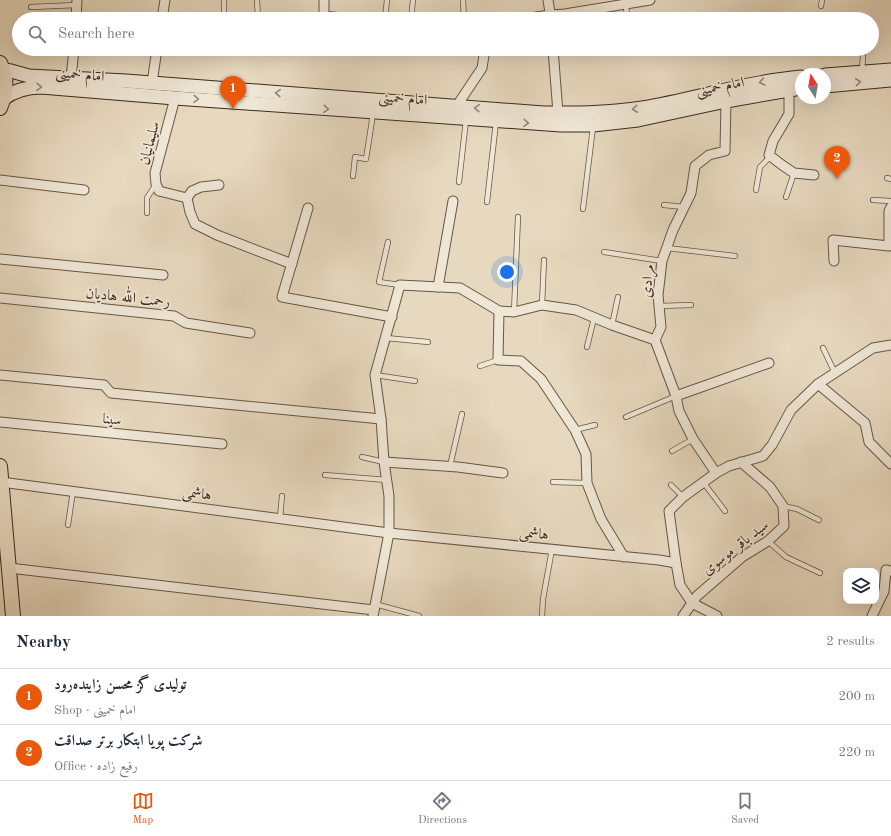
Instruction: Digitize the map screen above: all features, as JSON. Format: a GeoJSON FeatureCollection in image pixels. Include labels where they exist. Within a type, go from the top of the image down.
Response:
{"type":"FeatureCollection","features":[{"type":"Feature","properties":{"kind":"main road","name":"امام خمینی"},"geometry":{"type":"LineString","coordinates":[[2,66],[11,71],[29,76],[152,83],[458,114],[496,121],[561,125],[593,125],[638,120],[726,101],[795,89]]}},
{"type":"Feature","properties":{"kind":"main road"},"geometry":{"type":"LineString","coordinates":[[2,66],[6,82],[5,95],[2,104]]}},
{"type":"Feature","properties":{"kind":"main road"},"geometry":{"type":"LineString","coordinates":[[831,75],[891,70]]}},
{"type":"Feature","properties":{"kind":"main road","name":"امام خمینی"},"geometry":{"type":"LineString","coordinates":[[2,104],[10,94],[19,90],[29,87],[41,87],[373,112],[458,114],[601,112],[641,108],[773,80],[795,78]]}},
{"type":"Feature","properties":{"kind":"main road"},"geometry":{"type":"LineString","coordinates":[[831,85],[891,80]]}},
{"type":"Feature","properties":{"kind":"main road"},"geometry":{"type":"LineString","coordinates":[[0,466],[13,616]]}},
{"type":"Feature","properties":{"kind":"street"},"geometry":{"type":"LineString","coordinates":[[163,12],[165,0]]}},
{"type":"Feature","properties":{"kind":"street"},"geometry":{"type":"LineString","coordinates":[[324,0],[324,12]]}},
{"type":"Feature","properties":{"kind":"street"},"geometry":{"type":"LineString","coordinates":[[548,0],[549,12]]}},
{"type":"Feature","properties":{"kind":"street"},"geometry":{"type":"LineString","coordinates":[[575,12],[621,3],[650,0]]}},
{"type":"Feature","properties":{"kind":"street"},"geometry":{"type":"LineString","coordinates":[[76,12],[77,2]]}},
{"type":"Feature","properties":{"kind":"street"},"geometry":{"type":"LineString","coordinates":[[71,78],[73,56]]}},
{"type":"Feature","properties":{"kind":"street"},"geometry":{"type":"LineString","coordinates":[[152,83],[156,56]]}},
{"type":"Feature","properties":{"kind":"street"},"geometry":{"type":"LineString","coordinates":[[458,114],[482,68],[484,56]]}},
{"type":"Feature","properties":{"kind":"street"},"geometry":{"type":"LineString","coordinates":[[554,56],[558,113]]}},
{"type":"Feature","properties":{"kind":"street"},"geometry":{"type":"LineString","coordinates":[[795,89],[789,114],[773,141],[770,155],[782,165],[794,172],[814,175]]}},
{"type":"Feature","properties":{"kind":"street","name":"سلیمانیان"},"geometry":{"type":"LineString","coordinates":[[175,98],[155,172],[156,184],[159,191],[188,198]]}},
{"type":"Feature","properties":{"kind":"street","name":"مرادی"},"geometry":{"type":"LineString","coordinates":[[655,340],[661,328],[658,295],[662,261],[673,230],[691,193],[696,166],[709,155],[725,151],[726,101]]}},
{"type":"Feature","properties":{"kind":"street"},"geometry":{"type":"LineString","coordinates":[[0,180],[84,190]]}},
{"type":"Feature","properties":{"kind":"street"},"geometry":{"type":"LineString","coordinates":[[219,185],[201,187],[192,191],[188,198],[190,212],[195,224],[217,235],[292,264]]}},
{"type":"Feature","properties":{"kind":"street"},"geometry":{"type":"LineString","coordinates":[[438,288],[453,201]]}},
{"type":"Feature","properties":{"kind":"street"},"geometry":{"type":"LineString","coordinates":[[834,261],[833,240],[889,246],[889,211],[891,207]]}},
{"type":"Feature","properties":{"kind":"street"},"geometry":{"type":"LineString","coordinates":[[308,208],[282,297],[392,317]]}},
{"type":"Feature","properties":{"kind":"street"},"geometry":{"type":"LineString","coordinates":[[0,259],[163,275]]}},
{"type":"Feature","properties":{"kind":"street"},"geometry":{"type":"LineString","coordinates":[[9,568],[374,610],[389,532],[389,496],[375,375],[400,286],[460,288],[499,311],[514,312],[542,305],[576,310],[612,325],[655,340],[676,396],[679,411],[693,440],[716,473]]}},
{"type":"Feature","properties":{"kind":"street","name":"رحمت الله هادیان"},"geometry":{"type":"LineString","coordinates":[[0,298],[174,316],[186,323],[250,333]]}},
{"type":"Feature","properties":{"kind":"street"},"geometry":{"type":"LineString","coordinates":[[499,311],[498,360],[522,361],[542,379],[575,430],[586,454],[586,483],[601,519],[624,557]]}},
{"type":"Feature","properties":{"kind":"street"},"geometry":{"type":"LineString","coordinates":[[717,616],[692,603],[680,585],[669,511],[682,497],[716,473],[729,466],[763,456],[772,445],[791,410],[818,384],[873,348],[891,345]]}},
{"type":"Feature","properties":{"kind":"street"},"geometry":{"type":"LineString","coordinates":[[676,396],[769,363]]}},
{"type":"Feature","properties":{"kind":"street"},"geometry":{"type":"LineString","coordinates":[[0,375],[104,385],[111,393],[381,420]]}},
{"type":"Feature","properties":{"kind":"street"},"geometry":{"type":"LineString","coordinates":[[818,384],[864,423],[869,442],[889,459]]}},
{"type":"Feature","properties":{"kind":"street","name":"سینا"},"geometry":{"type":"LineString","coordinates":[[0,422],[222,444]]}},
{"type":"Feature","properties":{"kind":"street"},"geometry":{"type":"LineString","coordinates":[[384,462],[450,466],[503,473]]}},
{"type":"Feature","properties":{"kind":"street"},"geometry":{"type":"LineString","coordinates":[[741,462],[770,487],[783,506]]}},
{"type":"Feature","properties":{"kind":"street","name":"هاشمی"},"geometry":{"type":"LineString","coordinates":[[1,482],[389,532],[676,563]]}},
{"type":"Feature","properties":{"kind":"street","name":"سید باقر موسوی"},"geometry":{"type":"LineString","coordinates":[[683,616],[697,596],[742,557],[768,541],[784,526],[783,506]]}},
{"type":"Feature","properties":{"kind":"street"},"geometry":{"type":"LineString","coordinates":[[872,616],[884,591],[886,570],[891,571]]}},
{"type":"Feature","properties":{"kind":"lane"},"geometry":{"type":"LineString","coordinates":[[224,0],[224,12]]}},
{"type":"Feature","properties":{"kind":"lane"},"geometry":{"type":"LineString","coordinates":[[256,0],[257,12]]}},
{"type":"Feature","properties":{"kind":"lane"},"geometry":{"type":"LineString","coordinates":[[386,12],[387,0]]}},
{"type":"Feature","properties":{"kind":"lane"},"geometry":{"type":"LineString","coordinates":[[412,12],[413,0]]}},
{"type":"Feature","properties":{"kind":"lane"},"geometry":{"type":"LineString","coordinates":[[463,0],[464,12]]}},
{"type":"Feature","properties":{"kind":"lane"},"geometry":{"type":"LineString","coordinates":[[821,6],[822,0]]}},
{"type":"Feature","properties":{"kind":"lane"},"geometry":{"type":"LineString","coordinates":[[31,7],[77,2]]}},
{"type":"Feature","properties":{"kind":"lane"},"geometry":{"type":"LineString","coordinates":[[862,72],[863,56]]}},
{"type":"Feature","properties":{"kind":"lane"},"geometry":{"type":"LineString","coordinates":[[353,176],[355,157],[366,159],[373,112]]}},
{"type":"Feature","properties":{"kind":"lane"},"geometry":{"type":"LineString","coordinates":[[458,114],[459,182]]}},
{"type":"Feature","properties":{"kind":"lane"},"geometry":{"type":"LineString","coordinates":[[487,202],[496,121]]}},
{"type":"Feature","properties":{"kind":"lane"},"geometry":{"type":"LineString","coordinates":[[583,209],[593,125]]}},
{"type":"Feature","properties":{"kind":"lane"},"geometry":{"type":"LineString","coordinates":[[756,190],[760,167],[771,156]]}},
{"type":"Feature","properties":{"kind":"lane"},"geometry":{"type":"LineString","coordinates":[[786,197],[794,172]]}},
{"type":"Feature","properties":{"kind":"lane"},"geometry":{"type":"LineString","coordinates":[[147,213],[147,198],[156,184]]}},
{"type":"Feature","properties":{"kind":"lane"},"geometry":{"type":"LineString","coordinates":[[873,200],[891,201]]}},
{"type":"Feature","properties":{"kind":"lane"},"geometry":{"type":"LineString","coordinates":[[664,205],[684,207]]}},
{"type":"Feature","properties":{"kind":"lane"},"geometry":{"type":"LineString","coordinates":[[514,312],[518,218]]}},
{"type":"Feature","properties":{"kind":"lane"},"geometry":{"type":"LineString","coordinates":[[388,242],[380,282],[400,286]]}},
{"type":"Feature","properties":{"kind":"lane"},"geometry":{"type":"LineString","coordinates":[[667,248],[735,256]]}},
{"type":"Feature","properties":{"kind":"lane"},"geometry":{"type":"LineString","coordinates":[[604,252],[662,261]]}},
{"type":"Feature","properties":{"kind":"lane"},"geometry":{"type":"LineString","coordinates":[[542,305],[544,260]]}},
{"type":"Feature","properties":{"kind":"lane"},"geometry":{"type":"LineString","coordinates":[[612,325],[618,297]]}},
{"type":"Feature","properties":{"kind":"lane"},"geometry":{"type":"LineString","coordinates":[[659,306],[691,305]]}},
{"type":"Feature","properties":{"kind":"lane"},"geometry":{"type":"LineString","coordinates":[[587,347],[594,317]]}},
{"type":"Feature","properties":{"kind":"lane"},"geometry":{"type":"LineString","coordinates":[[386,338],[428,342]]}},
{"type":"Feature","properties":{"kind":"lane"},"geometry":{"type":"LineString","coordinates":[[823,348],[835,373]]}},
{"type":"Feature","properties":{"kind":"lane"},"geometry":{"type":"LineString","coordinates":[[480,366],[498,360]]}},
{"type":"Feature","properties":{"kind":"lane"},"geometry":{"type":"LineString","coordinates":[[375,375],[415,381]]}},
{"type":"Feature","properties":{"kind":"lane"},"geometry":{"type":"LineString","coordinates":[[626,417],[676,396]]}},
{"type":"Feature","properties":{"kind":"lane"},"geometry":{"type":"LineString","coordinates":[[450,466],[462,414]]}},
{"type":"Feature","properties":{"kind":"lane"},"geometry":{"type":"LineString","coordinates":[[575,430],[595,425]]}},
{"type":"Feature","properties":{"kind":"lane"},"geometry":{"type":"LineString","coordinates":[[672,451],[693,440]]}},
{"type":"Feature","properties":{"kind":"lane"},"geometry":{"type":"LineString","coordinates":[[362,457],[384,462]]}},
{"type":"Feature","properties":{"kind":"lane"},"geometry":{"type":"LineString","coordinates":[[325,475],[387,480]]}},
{"type":"Feature","properties":{"kind":"lane"},"geometry":{"type":"LineString","coordinates":[[553,482],[586,483]]}},
{"type":"Feature","properties":{"kind":"lane"},"geometry":{"type":"LineString","coordinates":[[703,482],[725,510]]}},
{"type":"Feature","properties":{"kind":"lane"},"geometry":{"type":"LineString","coordinates":[[671,485],[682,497]]}},
{"type":"Feature","properties":{"kind":"lane"},"geometry":{"type":"LineString","coordinates":[[68,524],[73,491]]}},
{"type":"Feature","properties":{"kind":"lane"},"geometry":{"type":"LineString","coordinates":[[280,518],[282,496]]}},
{"type":"Feature","properties":{"kind":"lane"},"geometry":{"type":"LineString","coordinates":[[783,506],[797,509],[819,520]]}},
{"type":"Feature","properties":{"kind":"lane"},"geometry":{"type":"LineString","coordinates":[[768,541],[786,557],[820,573]]}},
{"type":"Feature","properties":{"kind":"lane"},"geometry":{"type":"LineString","coordinates":[[542,616],[552,549]]}},
{"type":"Feature","properties":{"kind":"lane"},"geometry":{"type":"LineString","coordinates":[[374,610],[419,616]]}},
{"type":"Feature","properties":{"kind":"place","name":"تولیدی گز محسن زاینده‌رود"},"geometry":{"type":"Point","coordinates":[233,109]}},
{"type":"Feature","properties":{"kind":"place","name":"شرکت پویا ابتکار برتر صداقت"},"geometry":{"type":"Point","coordinates":[837,179]}}]}
